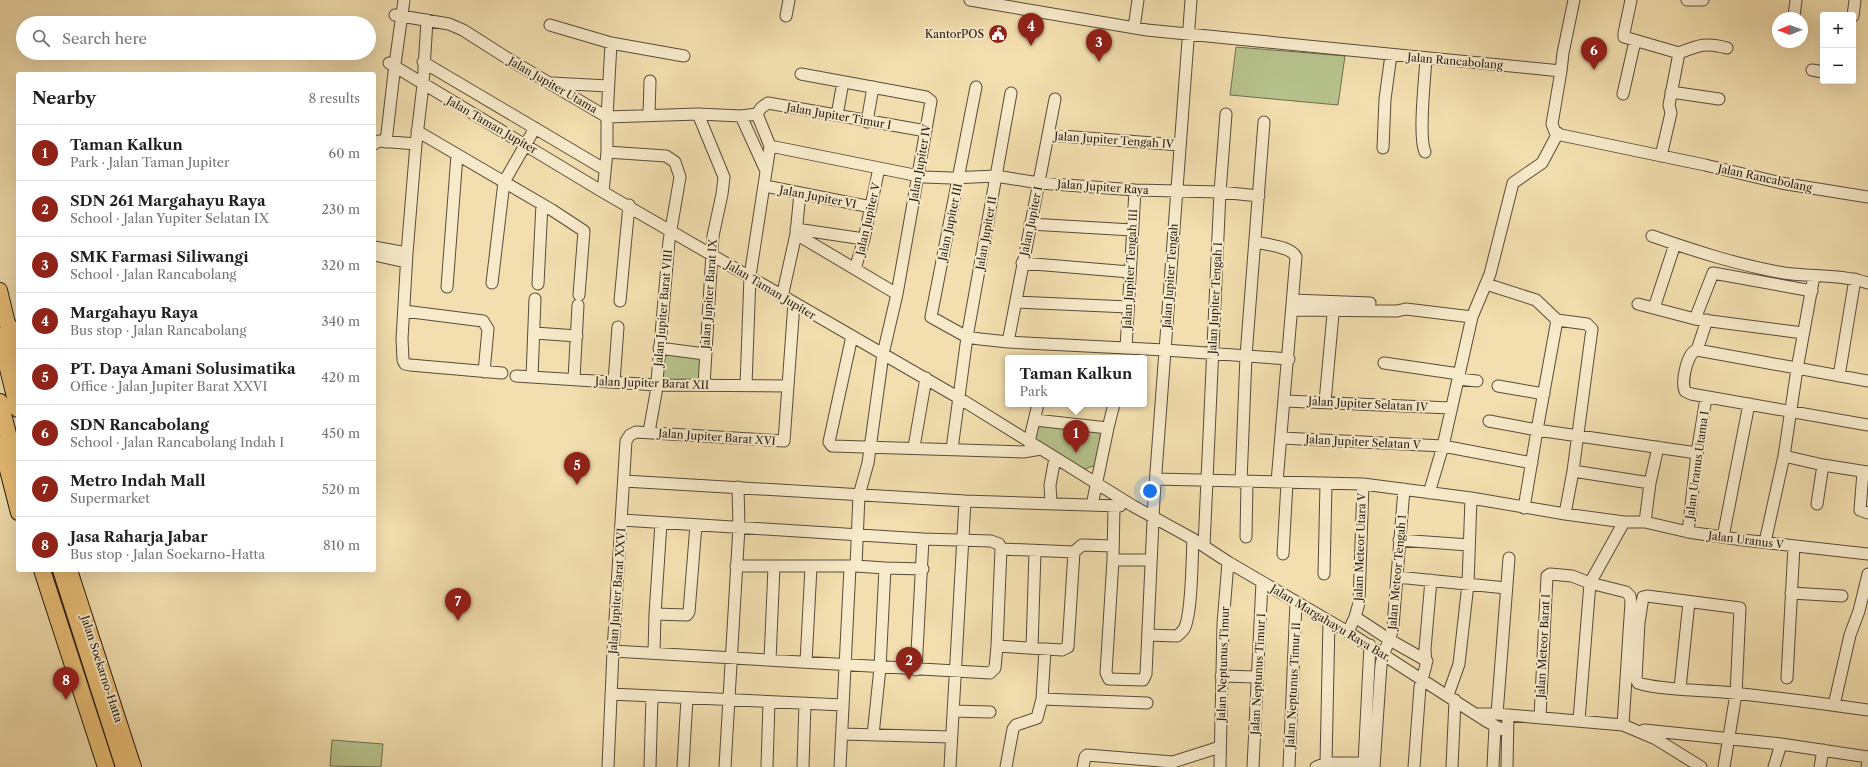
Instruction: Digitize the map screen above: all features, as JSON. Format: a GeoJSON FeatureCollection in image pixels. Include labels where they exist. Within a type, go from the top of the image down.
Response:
{"type":"FeatureCollection","features":[{"type":"Feature","properties":{"kind":"highway"},"geometry":{"type":"LineString","coordinates":[[3,325],[16,398]]}},
{"type":"Feature","properties":{"kind":"highway"},"geometry":{"type":"LineString","coordinates":[[0,402],[16,466]]}},
{"type":"Feature","properties":{"kind":"highway"},"geometry":{"type":"LineString","coordinates":[[43,572],[106,767]]}},
{"type":"Feature","properties":{"kind":"highway","name":"Jalan Soekarno-Hatta"},"geometry":{"type":"LineString","coordinates":[[62,572],[124,767]]}},
{"type":"Feature","properties":{"kind":"highway"},"geometry":{"type":"LineString","coordinates":[[73,666],[74,690]]}},
{"type":"Feature","properties":{"kind":"main road"},"geometry":{"type":"LineString","coordinates":[[0,290],[3,325],[16,360]]}},
{"type":"Feature","properties":{"kind":"main road"},"geometry":{"type":"LineString","coordinates":[[0,444],[16,505]]}},
{"type":"Feature","properties":{"kind":"main road"},"geometry":{"type":"LineString","coordinates":[[35,572],[99,767]]}},
{"type":"Feature","properties":{"kind":"main road","name":"Jalan Soekarno-Hatta"},"geometry":{"type":"LineString","coordinates":[[71,572],[134,767]]}},
{"type":"Feature","properties":{"kind":"street"},"geometry":{"type":"LineString","coordinates":[[397,0],[398,15],[380,142],[416,144]]}},
{"type":"Feature","properties":{"kind":"street"},"geometry":{"type":"LineString","coordinates":[[398,15],[404,0]]}},
{"type":"Feature","properties":{"kind":"street"},"geometry":{"type":"LineString","coordinates":[[786,16],[789,0]]}},
{"type":"Feature","properties":{"kind":"street","name":"Jalan Rancabolang"},"geometry":{"type":"LineString","coordinates":[[970,0],[1134,28],[1561,71]]}},
{"type":"Feature","properties":{"kind":"street"},"geometry":{"type":"LineString","coordinates":[[1134,28],[1138,0]]}},
{"type":"Feature","properties":{"kind":"street","name":"Jalan Jupiter Tengah"},"geometry":{"type":"LineString","coordinates":[[1113,560],[1106,673],[1109,679],[1139,680],[1145,678],[1154,499],[1176,191],[1186,86],[1187,34],[1191,0]]}},
{"type":"Feature","properties":{"kind":"street"},"geometry":{"type":"LineString","coordinates":[[1429,493],[1443,446],[1472,317],[1486,284],[1513,184],[1539,165],[1558,133],[1555,132],[1552,124],[1563,53],[1574,0]]}},
{"type":"Feature","properties":{"kind":"street"},"geometry":{"type":"LineString","coordinates":[[1631,0],[1624,33],[1626,39],[1679,52],[1698,45],[1714,44],[1727,48]]}},
{"type":"Feature","properties":{"kind":"street"},"geometry":{"type":"LineString","coordinates":[[1794,12],[1796,0]]}},
{"type":"Feature","properties":{"kind":"street"},"geometry":{"type":"LineString","coordinates":[[1854,12],[1855,0]]}},
{"type":"Feature","properties":{"kind":"street","name":"Jalan Jupiter Utama"},"geometry":{"type":"LineString","coordinates":[[398,15],[449,24],[463,30],[607,117],[698,114],[741,116],[757,114]]}},
{"type":"Feature","properties":{"kind":"street"},"geometry":{"type":"LineString","coordinates":[[427,20],[423,62],[423,85],[416,144],[407,258],[402,339],[403,360],[405,364],[502,373]]}},
{"type":"Feature","properties":{"kind":"street"},"geometry":{"type":"LineString","coordinates":[[550,25],[611,43],[684,56]]}},
{"type":"Feature","properties":{"kind":"street"},"geometry":{"type":"LineString","coordinates":[[1623,94],[1635,41]]}},
{"type":"Feature","properties":{"kind":"street"},"geometry":{"type":"LineString","coordinates":[[603,192],[604,169],[607,152],[608,86],[611,43]]}},
{"type":"Feature","properties":{"kind":"street"},"geometry":{"type":"LineString","coordinates":[[1658,155],[1671,113],[1669,104],[1679,52]]}},
{"type":"Feature","properties":{"kind":"street"},"geometry":{"type":"LineString","coordinates":[[1383,148],[1385,99],[1391,55]]}},
{"type":"Feature","properties":{"kind":"street"},"geometry":{"type":"LineString","coordinates":[[1425,152],[1423,142],[1423,114],[1426,58]]}},
{"type":"Feature","properties":{"kind":"street"},"geometry":{"type":"LineString","coordinates":[[423,62],[604,169]]}},
{"type":"Feature","properties":{"kind":"street","name":"Jalan Taman Jupiter"},"geometry":{"type":"LineString","coordinates":[[392,65],[603,192],[926,378],[1153,517]]}},
{"type":"Feature","properties":{"kind":"street","name":"Jalan Jupiter IV"},"geometry":{"type":"LineString","coordinates":[[801,74],[873,87],[929,99],[931,101],[897,294],[883,354],[871,447],[861,495],[853,566],[845,665],[840,767]]}},
{"type":"Feature","properties":{"kind":"street"},"geometry":{"type":"LineString","coordinates":[[649,115],[650,80]]}},
{"type":"Feature","properties":{"kind":"street"},"geometry":{"type":"LineString","coordinates":[[837,116],[843,82]]}},
{"type":"Feature","properties":{"kind":"street"},"geometry":{"type":"LineString","coordinates":[[549,83],[608,86]]}},
{"type":"Feature","properties":{"kind":"street"},"geometry":{"type":"LineString","coordinates":[[867,122],[873,87]]}},
{"type":"Feature","properties":{"kind":"street","name":"Jalan Jupiter III"},"geometry":{"type":"LineString","coordinates":[[967,337],[931,317],[930,315],[976,87]]}},
{"type":"Feature","properties":{"kind":"street"},"geometry":{"type":"LineString","coordinates":[[1671,92],[1719,99]]}},
{"type":"Feature","properties":{"kind":"street","name":"Jalan Jupiter II"},"geometry":{"type":"LineString","coordinates":[[952,449],[967,337],[1011,93]]}},
{"type":"Feature","properties":{"kind":"street","name":"Jalan Jupiter I"},"geometry":{"type":"LineString","coordinates":[[1008,342],[1022,263],[1055,99]]}},
{"type":"Feature","properties":{"kind":"street","name":"Jalan Jupiter Timur I"},"geometry":{"type":"LineString","coordinates":[[757,114],[761,108],[768,104],[926,131]]}},
{"type":"Feature","properties":{"kind":"street","name":"Jalan Jupiter Barat IX"},"geometry":{"type":"LineString","coordinates":[[698,114],[724,177],[711,254],[704,385]]}},
{"type":"Feature","properties":{"kind":"street"},"geometry":{"type":"LineString","coordinates":[[746,385],[750,276],[770,146],[757,114]]}},
{"type":"Feature","properties":{"kind":"street","name":"Jalan Jupiter Tengah I"},"geometry":{"type":"LineString","coordinates":[[1204,546],[1220,192],[1226,114]]}},
{"type":"Feature","properties":{"kind":"street"},"geometry":{"type":"LineString","coordinates":[[741,116],[767,172]]}},
{"type":"Feature","properties":{"kind":"street"},"geometry":{"type":"LineString","coordinates":[[1246,537],[1244,481],[1246,356],[1256,242],[1264,122]]}},
{"type":"Feature","properties":{"kind":"street"},"geometry":{"type":"LineString","coordinates":[[492,283],[504,182],[524,144],[535,128]]}},
{"type":"Feature","properties":{"kind":"street"},"geometry":{"type":"LineString","coordinates":[[418,132],[542,204],[583,230],[585,233],[578,300],[574,379]]}},
{"type":"Feature","properties":{"kind":"street","name":"Jalan Rancabolang"},"geometry":{"type":"LineString","coordinates":[[1558,133],[1781,182],[1868,197]]}},
{"type":"Feature","properties":{"kind":"street","name":"Jalan Jupiter Tengah IV"},"geometry":{"type":"LineString","coordinates":[[1048,135],[1180,145]]}},
{"type":"Feature","properties":{"kind":"street","name":"Jalan Jupiter Raya"},"geometry":{"type":"LineString","coordinates":[[770,146],[918,175],[925,173],[951,174],[959,177],[996,176],[1038,183],[1135,190],[1220,192],[1259,196]]}},
{"type":"Feature","properties":{"kind":"street","name":"Jalan Jupiter Barat VIII"},"geometry":{"type":"LineString","coordinates":[[607,152],[666,156],[675,162],[680,177],[672,231],[668,244],[656,385],[649,432]]}},
{"type":"Feature","properties":{"kind":"street"},"geometry":{"type":"LineString","coordinates":[[447,287],[457,155]]}},
{"type":"Feature","properties":{"kind":"street","name":"Jalan Jupiter V"},"geometry":{"type":"LineString","coordinates":[[855,269],[864,239],[878,168]]}},
{"type":"Feature","properties":{"kind":"street","name":"Jalan Jupiter VI"},"geometry":{"type":"LineString","coordinates":[[764,186],[871,207]]}},
{"type":"Feature","properties":{"kind":"street","name":"Jalan Jupiter Tengah III"},"geometry":{"type":"LineString","coordinates":[[1126,348],[1135,190]]}},
{"type":"Feature","properties":{"kind":"street"},"geometry":{"type":"LineString","coordinates":[[782,296],[796,232],[800,193]]}},
{"type":"Feature","properties":{"kind":"street"},"geometry":{"type":"LineString","coordinates":[[538,284],[542,204]]}},
{"type":"Feature","properties":{"kind":"street"},"geometry":{"type":"LineString","coordinates":[[620,301],[629,206]]}},
{"type":"Feature","properties":{"kind":"street"},"geometry":{"type":"LineString","coordinates":[[1030,224],[1132,230]]}},
{"type":"Feature","properties":{"kind":"street"},"geometry":{"type":"LineString","coordinates":[[796,232],[864,239]]}},
{"type":"Feature","properties":{"kind":"street","name":"Jalan Jupiter V"},"geometry":{"type":"LineString","coordinates":[[796,232],[897,294]]}},
{"type":"Feature","properties":{"kind":"street"},"geometry":{"type":"LineString","coordinates":[[1652,236],[1717,258],[1773,271],[1855,279],[1868,283]]}},
{"type":"Feature","properties":{"kind":"street"},"geometry":{"type":"LineString","coordinates":[[1256,242],[1289,250],[1294,253],[1296,257],[1282,438],[1283,554]]}},
{"type":"Feature","properties":{"kind":"street"},"geometry":{"type":"LineString","coordinates":[[1654,308],[1675,244]]}},
{"type":"Feature","properties":{"kind":"street"},"geometry":{"type":"LineString","coordinates":[[376,248],[407,258]]}},
{"type":"Feature","properties":{"kind":"street"},"geometry":{"type":"LineString","coordinates":[[376,255],[407,258]]}},
{"type":"Feature","properties":{"kind":"street"},"geometry":{"type":"LineString","coordinates":[[1695,319],[1713,273],[1717,258]]}},
{"type":"Feature","properties":{"kind":"street"},"geometry":{"type":"LineString","coordinates":[[1022,263],[1130,272]]}},
{"type":"Feature","properties":{"kind":"street"},"geometry":{"type":"LineString","coordinates":[[1713,273],[1812,291]]}},
{"type":"Feature","properties":{"kind":"street"},"geometry":{"type":"LineString","coordinates":[[1765,542],[1784,456],[1797,369],[1814,276]]}},
{"type":"Feature","properties":{"kind":"street"},"geometry":{"type":"LineString","coordinates":[[1839,376],[1855,279]]}},
{"type":"Feature","properties":{"kind":"street"},"geometry":{"type":"LineString","coordinates":[[1486,284],[1536,300],[1557,320],[1587,324],[1592,329],[1574,471],[1565,514]]}},
{"type":"Feature","properties":{"kind":"street"},"geometry":{"type":"LineString","coordinates":[[532,377],[535,334],[535,301]]}},
{"type":"Feature","properties":{"kind":"street"},"geometry":{"type":"LineString","coordinates":[[1016,302],[1128,307]]}},
{"type":"Feature","properties":{"kind":"street"},"geometry":{"type":"LineString","coordinates":[[788,386],[794,303]]}},
{"type":"Feature","properties":{"kind":"street"},"geometry":{"type":"LineString","coordinates":[[1292,305],[1361,307],[1398,304],[1406,309],[1472,317]]}},
{"type":"Feature","properties":{"kind":"street"},"geometry":{"type":"LineString","coordinates":[[1638,304],[1695,319],[1803,334]]}},
{"type":"Feature","properties":{"kind":"street"},"geometry":{"type":"LineString","coordinates":[[1325,402],[1333,306]]}},
{"type":"Feature","properties":{"kind":"street"},"geometry":{"type":"LineString","coordinates":[[404,311],[483,321],[488,329],[484,372]]}},
{"type":"Feature","properties":{"kind":"street"},"geometry":{"type":"LineString","coordinates":[[1524,508],[1557,320]]}},
{"type":"Feature","properties":{"kind":"street"},"geometry":{"type":"LineString","coordinates":[[1697,350],[1707,320]]}},
{"type":"Feature","properties":{"kind":"street"},"geometry":{"type":"LineString","coordinates":[[614,382],[618,327]]}},
{"type":"Feature","properties":{"kind":"street"},"geometry":{"type":"LineString","coordinates":[[535,334],[577,336]]}},
{"type":"Feature","properties":{"kind":"street"},"geometry":{"type":"LineString","coordinates":[[852,336],[829,442],[832,446],[914,447],[1023,452],[1041,449]]}},
{"type":"Feature","properties":{"kind":"street"},"geometry":{"type":"LineString","coordinates":[[967,337],[1008,342],[1165,350],[1288,359]]}},
{"type":"Feature","properties":{"kind":"street"},"geometry":{"type":"LineString","coordinates":[[659,348],[705,354]]}},
{"type":"Feature","properties":{"kind":"street"},"geometry":{"type":"LineString","coordinates":[[1868,382],[1697,350],[1691,353],[1683,385],[1685,391],[1706,398],[1868,425]]}},
{"type":"Feature","properties":{"kind":"street"},"geometry":{"type":"LineString","coordinates":[[1384,363],[1477,381]]}},
{"type":"Feature","properties":{"kind":"street","name":"Jalan Jupiter Barat XII"},"geometry":{"type":"LineString","coordinates":[[516,376],[656,385],[788,386]]}},
{"type":"Feature","properties":{"kind":"street"},"geometry":{"type":"LineString","coordinates":[[914,447],[926,378]]}},
{"type":"Feature","properties":{"kind":"street","name":"Jalan Jupiter Barat XVI"},"geometry":{"type":"LineString","coordinates":[[649,432],[784,441],[788,386]]}},
{"type":"Feature","properties":{"kind":"street"},"geometry":{"type":"LineString","coordinates":[[1498,386],[1544,394]]}},
{"type":"Feature","properties":{"kind":"street","name":"Jalan Uranus Utama I"},"geometry":{"type":"LineString","coordinates":[[1688,532],[1697,453],[1706,398]]}},
{"type":"Feature","properties":{"kind":"street","name":"Jalan Jupiter Selatan IV"},"geometry":{"type":"LineString","coordinates":[[1286,401],[1451,408]]}},
{"type":"Feature","properties":{"kind":"street"},"geometry":{"type":"LineString","coordinates":[[1723,537],[1749,404]]}},
{"type":"Feature","properties":{"kind":"street"},"geometry":{"type":"LineString","coordinates":[[1029,442],[1037,407]]}},
{"type":"Feature","properties":{"kind":"street"},"geometry":{"type":"LineString","coordinates":[[1092,505],[1093,480],[1113,407]]}},
{"type":"Feature","properties":{"kind":"street"},"geometry":{"type":"LineString","coordinates":[[1035,420],[1108,428]]}},
{"type":"Feature","properties":{"kind":"street"},"geometry":{"type":"LineString","coordinates":[[1489,421],[1537,430],[1697,453]]}},
{"type":"Feature","properties":{"kind":"street","name":"Jalan Jupiter Barat XXVI"},"geometry":{"type":"LineString","coordinates":[[608,767],[610,694],[626,441],[630,435],[636,432],[649,432]]}},
{"type":"Feature","properties":{"kind":"street","name":"Jalan Jupiter Selatan V"},"geometry":{"type":"LineString","coordinates":[[1282,438],[1443,446],[1532,463]]}},
{"type":"Feature","properties":{"kind":"street"},"geometry":{"type":"LineString","coordinates":[[1645,522],[1650,483],[1658,447]]}},
{"type":"Feature","properties":{"kind":"street"},"geometry":{"type":"LineString","coordinates":[[1784,456],[1823,465],[1866,472],[1860,510],[1868,512]]}},
{"type":"Feature","properties":{"kind":"street"},"geometry":{"type":"LineString","coordinates":[[1051,504],[1051,482],[1055,458]]}},
{"type":"Feature","properties":{"kind":"street"},"geometry":{"type":"LineString","coordinates":[[1817,504],[1823,465]]}},
{"type":"Feature","properties":{"kind":"street"},"geometry":{"type":"LineString","coordinates":[[1574,471],[1650,483]]}},
{"type":"Feature","properties":{"kind":"street"},"geometry":{"type":"LineString","coordinates":[[624,481],[965,501],[1133,506]]}},
{"type":"Feature","properties":{"kind":"street","name":"Jalan Uranus V"},"geometry":{"type":"LineString","coordinates":[[1156,482],[1244,481],[1363,484],[1471,498],[1524,508],[1624,522],[1645,522],[1688,532],[1723,537],[1868,554]]}},
{"type":"Feature","properties":{"kind":"street"},"geometry":{"type":"LineString","coordinates":[[1324,574],[1326,484]]}},
{"type":"Feature","properties":{"kind":"street","name":"Jalan Meteor Utara V"},"geometry":{"type":"LineString","coordinates":[[1348,632],[1357,610],[1363,484]]}},
{"type":"Feature","properties":{"kind":"street"},"geometry":{"type":"LineString","coordinates":[[725,767],[739,527],[738,487]]}},
{"type":"Feature","properties":{"kind":"street","name":"Jalan Meteor Tengah 1"},"geometry":{"type":"LineString","coordinates":[[1382,654],[1392,633],[1404,489]]}},
{"type":"Feature","properties":{"kind":"street"},"geometry":{"type":"LineString","coordinates":[[1452,767],[1451,698],[1458,668],[1468,584],[1471,498]]}},
{"type":"Feature","properties":{"kind":"street"},"geometry":{"type":"LineString","coordinates":[[950,767],[965,501]]}},
{"type":"Feature","properties":{"kind":"street"},"geometry":{"type":"LineString","coordinates":[[1114,506],[1113,560],[1151,560]]}},
{"type":"Feature","properties":{"kind":"street","name":"Jalan Margahayu Raya Bar."},"geometry":{"type":"LineString","coordinates":[[1153,517],[1193,539],[1228,562],[1370,645],[1495,726],[1507,732]]}},
{"type":"Feature","properties":{"kind":"street"},"geometry":{"type":"LineString","coordinates":[[613,651],[806,662],[880,668],[956,670],[990,673],[993,671],[997,646],[1001,549],[996,542],[923,539],[622,520]]}},
{"type":"Feature","properties":{"kind":"street"},"geometry":{"type":"LineString","coordinates":[[1579,714],[1590,583],[1624,522]]}},
{"type":"Feature","properties":{"kind":"street"},"geometry":{"type":"LineString","coordinates":[[654,653],[661,523]]}},
{"type":"Feature","properties":{"kind":"street"},"geometry":{"type":"LineString","coordinates":[[655,614],[687,615],[689,612],[696,525]]}},
{"type":"Feature","properties":{"kind":"street"},"geometry":{"type":"LineString","coordinates":[[916,670],[923,539]]}},
{"type":"Feature","properties":{"kind":"street"},"geometry":{"type":"LineString","coordinates":[[1148,635],[1177,636],[1184,629],[1190,597],[1193,539]]}},
{"type":"Feature","properties":{"kind":"street"},"geometry":{"type":"LineString","coordinates":[[1399,540],[1469,545]]}},
{"type":"Feature","properties":{"kind":"street"},"geometry":{"type":"LineString","coordinates":[[1001,549],[1074,552],[1082,545],[1113,546]]}},
{"type":"Feature","properties":{"kind":"street"},"geometry":{"type":"LineString","coordinates":[[1788,678],[1794,546]]}},
{"type":"Feature","properties":{"kind":"street"},"geometry":{"type":"LineString","coordinates":[[1032,648],[1035,551]]}},
{"type":"Feature","properties":{"kind":"street"},"geometry":{"type":"LineString","coordinates":[[997,646],[1062,650],[1068,647],[1074,552]]}},
{"type":"Feature","properties":{"kind":"street"},"geometry":{"type":"LineString","coordinates":[[1507,767],[1507,732],[1502,714],[1499,693],[1509,558]]}},
{"type":"Feature","properties":{"kind":"street","name":"Jalan Neptunus Timur"},"geometry":{"type":"LineString","coordinates":[[1220,767],[1221,676],[1228,562]]}},
{"type":"Feature","properties":{"kind":"street"},"geometry":{"type":"LineString","coordinates":[[736,566],[853,566],[922,569]]}},
{"type":"Feature","properties":{"kind":"street"},"geometry":{"type":"LineString","coordinates":[[770,660],[774,567]]}},
{"type":"Feature","properties":{"kind":"street"},"geometry":{"type":"LineString","coordinates":[[806,662],[811,567]]}},
{"type":"Feature","properties":{"kind":"street"},"geometry":{"type":"LineString","coordinates":[[873,735],[880,668],[885,568]]}},
{"type":"Feature","properties":{"kind":"street","name":"Jalan Meteor Barat I"},"geometry":{"type":"LineString","coordinates":[[1540,709],[1548,574],[1572,576],[1590,583]]}},
{"type":"Feature","properties":{"kind":"street"},"geometry":{"type":"LineString","coordinates":[[1834,705],[1850,635],[1859,611],[1868,574]]}},
{"type":"Feature","properties":{"kind":"street"},"geometry":{"type":"LineString","coordinates":[[1397,577],[1506,588]]}},
{"type":"Feature","properties":{"kind":"street"},"geometry":{"type":"LineString","coordinates":[[1414,767],[1421,678],[1426,661],[1425,649],[1430,580]]}},
{"type":"Feature","properties":{"kind":"street","name":"Jalan Neptunus Timur I"},"geometry":{"type":"LineString","coordinates":[[1253,767],[1262,582]]}},
{"type":"Feature","properties":{"kind":"street"},"geometry":{"type":"LineString","coordinates":[[1590,583],[1626,592],[1630,596],[1631,602],[1623,725]]}},
{"type":"Feature","properties":{"kind":"street"},"geometry":{"type":"LineString","coordinates":[[1791,593],[1842,596]]}},
{"type":"Feature","properties":{"kind":"street"},"geometry":{"type":"LineString","coordinates":[[1724,767],[1736,694],[1740,608],[1647,596],[1643,597],[1636,679],[1638,683],[1642,684],[1736,694],[1834,705],[1868,710]]}},
{"type":"Feature","properties":{"kind":"street","name":"Jalan Neptunus Timur II"},"geometry":{"type":"LineString","coordinates":[[1289,767],[1296,602]]}},
{"type":"Feature","properties":{"kind":"street"},"geometry":{"type":"LineString","coordinates":[[1680,688],[1689,602]]}},
{"type":"Feature","properties":{"kind":"street"},"geometry":{"type":"LineString","coordinates":[[1357,610],[1392,633],[1426,661]]}},
{"type":"Feature","properties":{"kind":"street"},"geometry":{"type":"LineString","coordinates":[[1329,621],[1321,765],[1371,764]]}},
{"type":"Feature","properties":{"kind":"street"},"geometry":{"type":"LineString","coordinates":[[1370,645],[1371,764]]}},
{"type":"Feature","properties":{"kind":"street"},"geometry":{"type":"LineString","coordinates":[[1006,767],[1013,729],[1016,724],[1037,718],[1042,699],[1045,649]]}},
{"type":"Feature","properties":{"kind":"street"},"geometry":{"type":"LineString","coordinates":[[1371,764],[1382,654]]}},
{"type":"Feature","properties":{"kind":"street"},"geometry":{"type":"LineString","coordinates":[[1221,676],[1257,678]]}},
{"type":"Feature","properties":{"kind":"street"},"geometry":{"type":"LineString","coordinates":[[610,694],[843,705]]}},
{"type":"Feature","properties":{"kind":"street"},"geometry":{"type":"LineString","coordinates":[[650,767],[652,696]]}},
{"type":"Feature","properties":{"kind":"street"},"geometry":{"type":"LineString","coordinates":[[684,767],[687,698]]}},
{"type":"Feature","properties":{"kind":"street"},"geometry":{"type":"LineString","coordinates":[[1042,699],[1147,703]]}},
{"type":"Feature","properties":{"kind":"street"},"geometry":{"type":"LineString","coordinates":[[767,767],[769,702]]}},
{"type":"Feature","properties":{"kind":"street"},"geometry":{"type":"LineString","coordinates":[[802,767],[806,704]]}},
{"type":"Feature","properties":{"kind":"street"},"geometry":{"type":"LineString","coordinates":[[1478,714],[1502,714],[1540,709],[1579,714],[1623,725],[1636,730],[1656,739],[1701,767]]}},
{"type":"Feature","properties":{"kind":"street"},"geometry":{"type":"LineString","coordinates":[[953,711],[990,712]]}},
{"type":"Feature","properties":{"kind":"street"},"geometry":{"type":"LineString","coordinates":[[1493,767],[1495,726]]}},
{"type":"Feature","properties":{"kind":"street"},"geometry":{"type":"LineString","coordinates":[[1636,730],[1780,744],[1868,757]]}},
{"type":"Feature","properties":{"kind":"street"},"geometry":{"type":"LineString","coordinates":[[842,734],[951,737]]}},
{"type":"Feature","properties":{"kind":"street"},"geometry":{"type":"LineString","coordinates":[[1774,767],[1780,744]]}},
{"type":"Feature","properties":{"kind":"street"},"geometry":{"type":"LineString","coordinates":[[1083,767],[1085,758],[1088,755],[1172,762],[1220,747]]}},
{"type":"Feature","properties":{"kind":"street"},"geometry":{"type":"LineString","coordinates":[[1820,767],[1823,750]]}},
{"type":"Feature","properties":{"kind":"street"},"geometry":{"type":"LineString","coordinates":[[1867,767],[1868,761]]}},
{"type":"Feature","properties":{"kind":"green space"},"geometry":{"type":"Polygon","coordinates":[[[1236,47],[1345,56],[1338,105],[1230,95],[1236,47]]]}},
{"type":"Feature","properties":{"kind":"green space"},"geometry":{"type":"Polygon","coordinates":[[[663,353],[703,356],[702,382],[661,382],[663,353]]]}},
{"type":"Feature","properties":{"kind":"green space"},"geometry":{"type":"Polygon","coordinates":[[[1037,425],[1101,431],[1096,465],[1082,470],[1034,441],[1037,425]]]}},
{"type":"Feature","properties":{"kind":"green space"},"geometry":{"type":"Polygon","coordinates":[[[332,740],[383,744],[381,767],[330,766],[332,740]]]}},
{"type":"Feature","properties":{"kind":"place","name":"KantorPOS"},"geometry":{"type":"Point","coordinates":[998,34]}},
{"type":"Feature","properties":{"kind":"place","name":"Margahayu Raya"},"geometry":{"type":"Point","coordinates":[1031,46]}},
{"type":"Feature","properties":{"kind":"place","name":"SMK Farmasi Siliwangi"},"geometry":{"type":"Point","coordinates":[1099,62]}},
{"type":"Feature","properties":{"kind":"place","name":"SDN Rancabolang"},"geometry":{"type":"Point","coordinates":[1594,70]}},
{"type":"Feature","properties":{"kind":"place","name":"Taman Kalkun"},"geometry":{"type":"Point","coordinates":[1076,453]}},
{"type":"Feature","properties":{"kind":"place","name":"PT. Daya Amani Solusimatika"},"geometry":{"type":"Point","coordinates":[577,485]}},
{"type":"Feature","properties":{"kind":"place","name":"Metro Indah Mall"},"geometry":{"type":"Point","coordinates":[458,621]}},
{"type":"Feature","properties":{"kind":"place","name":"SDN 261 Margahayu Raya"},"geometry":{"type":"Point","coordinates":[909,680]}},
{"type":"Feature","properties":{"kind":"place","name":"Jasa Raharja Jabar"},"geometry":{"type":"Point","coordinates":[66,700]}}]}
